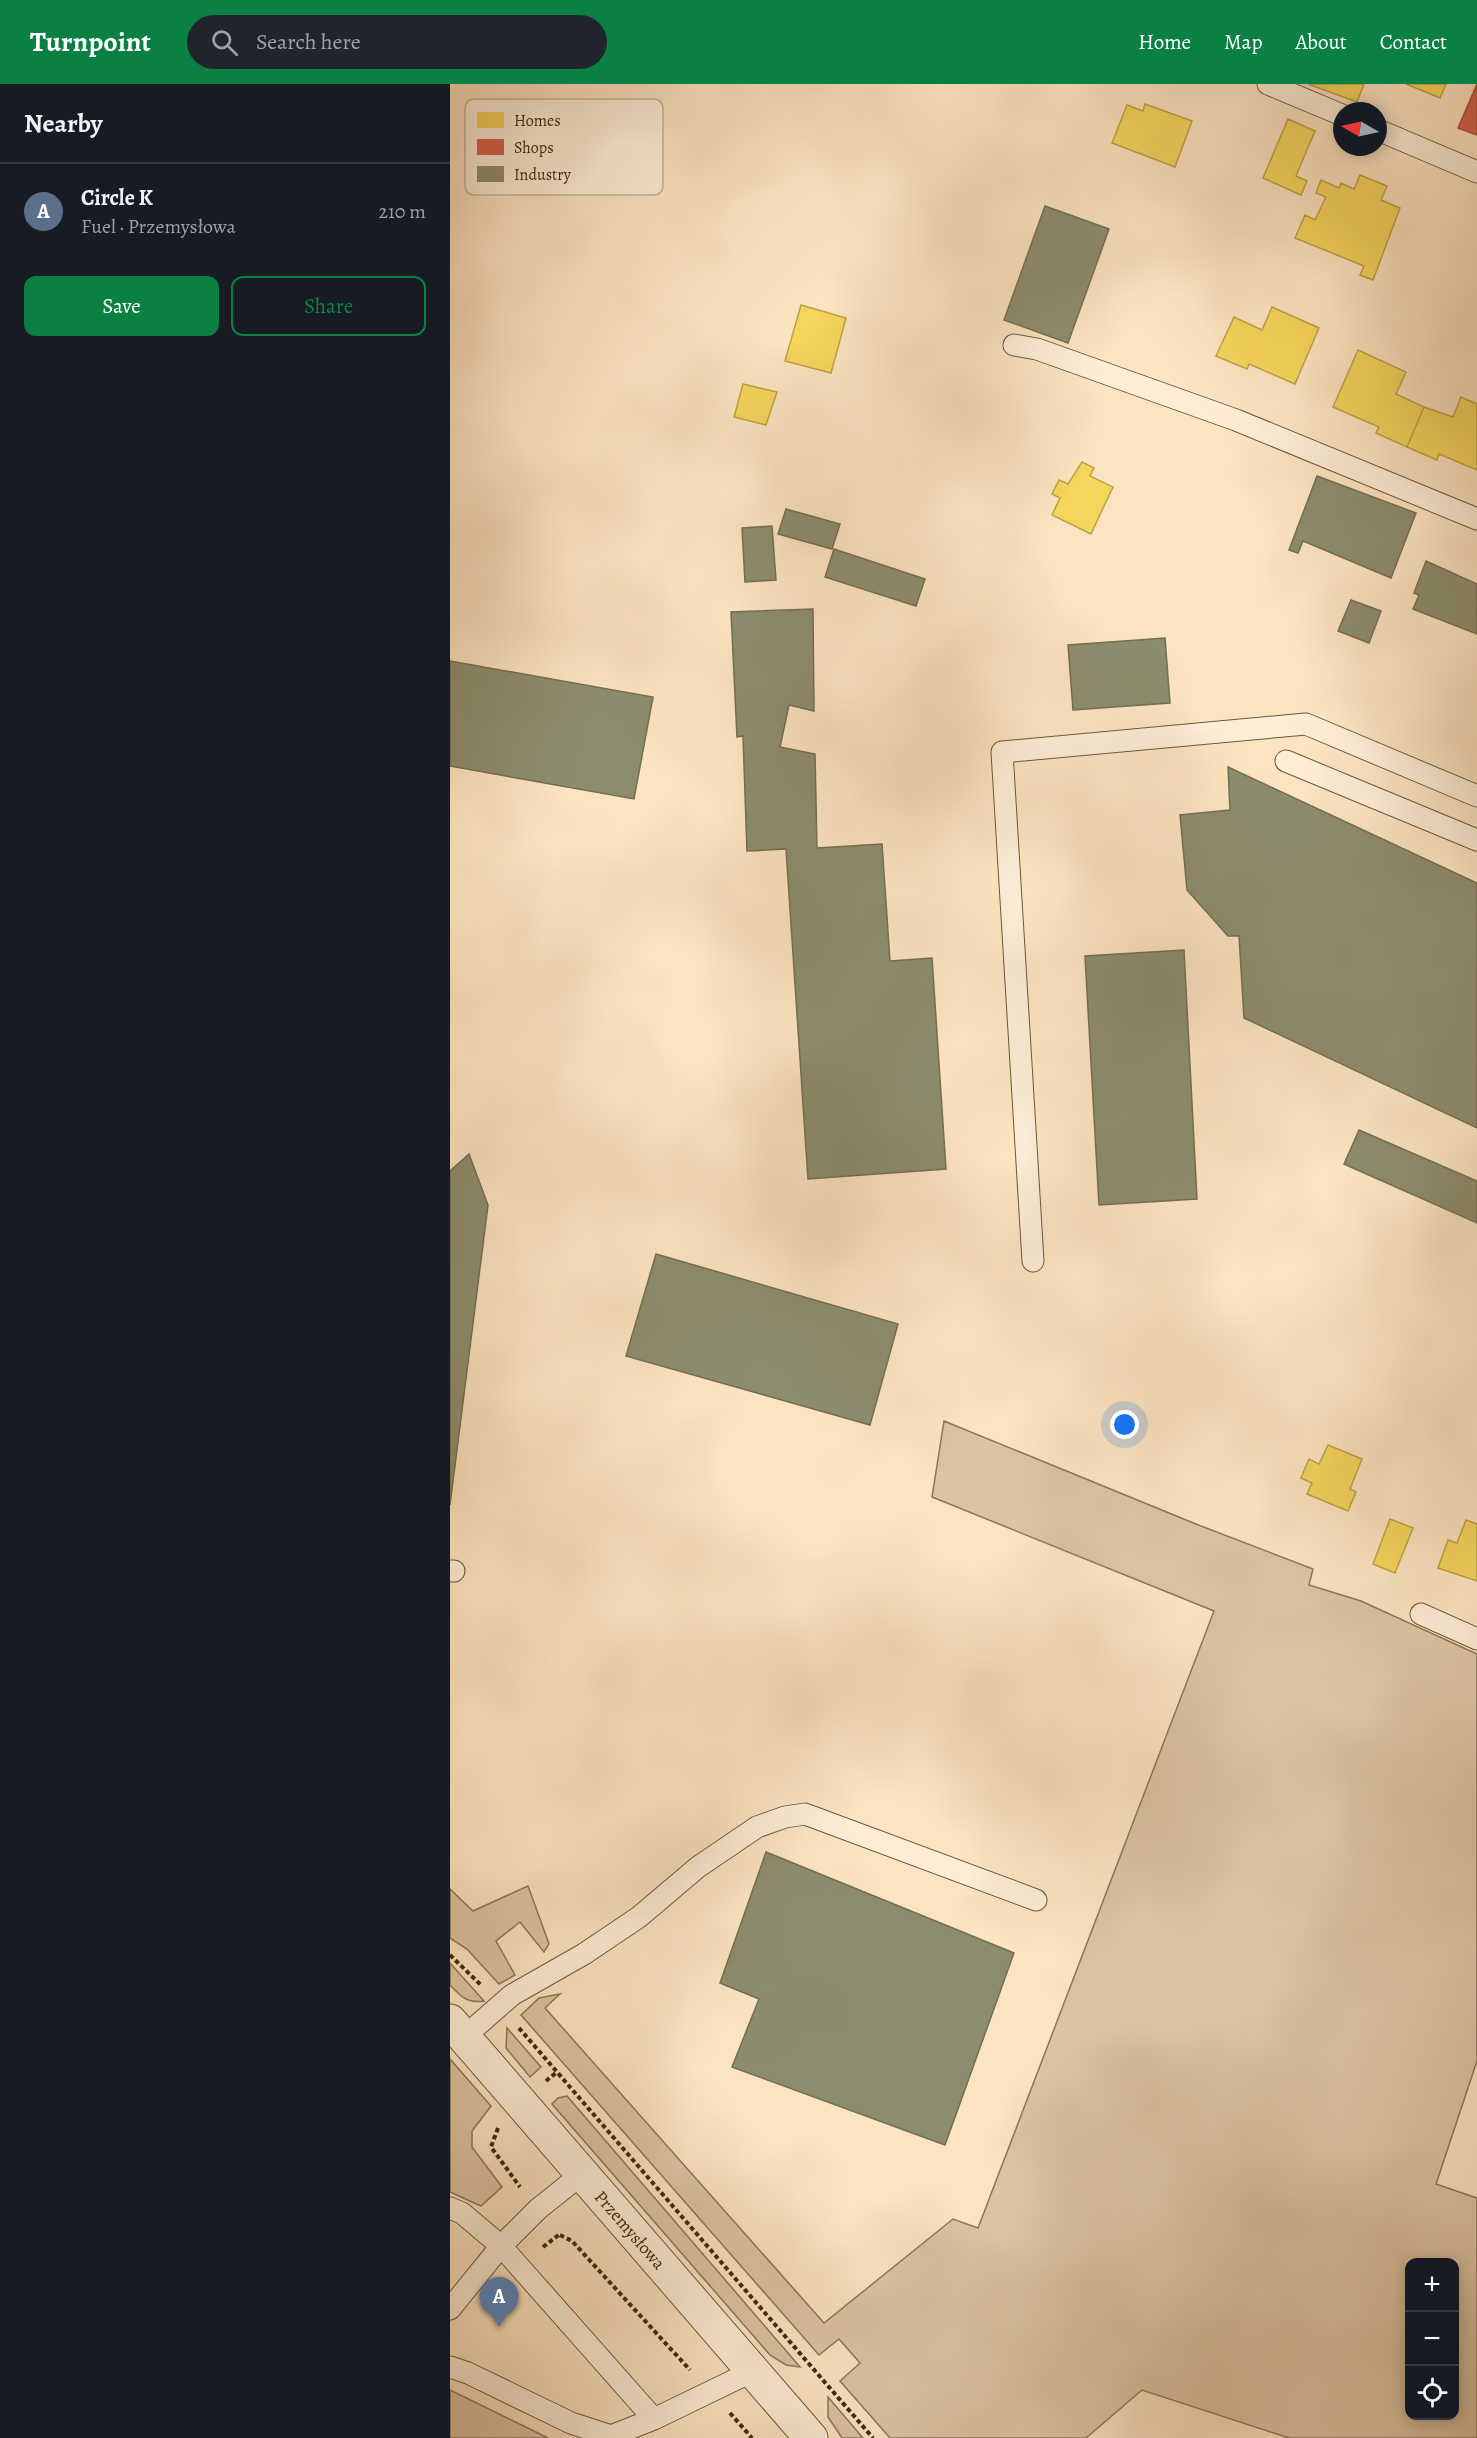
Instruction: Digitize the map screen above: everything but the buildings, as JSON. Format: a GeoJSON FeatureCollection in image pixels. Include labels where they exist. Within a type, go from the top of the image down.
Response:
{"type":"FeatureCollection","features":[{"type":"Feature","properties":{"kind":"street","name":"Przemysłowa"},"geometry":{"type":"LineString","coordinates":[[457,2029],[811,2438]]}},
{"type":"Feature","properties":{"kind":"lane"},"geometry":{"type":"LineString","coordinates":[[1268,84],[1333,111]]}},
{"type":"Feature","properties":{"kind":"lane"},"geometry":{"type":"LineString","coordinates":[[1387,134],[1477,172]]}},
{"type":"Feature","properties":{"kind":"lane"},"geometry":{"type":"LineString","coordinates":[[1014,345],[1037,350],[1236,420],[1477,519]]}},
{"type":"Feature","properties":{"kind":"lane"},"geometry":{"type":"LineString","coordinates":[[1033,1261],[1002,752],[1306,724],[1477,796]]}},
{"type":"Feature","properties":{"kind":"lane"},"geometry":{"type":"LineString","coordinates":[[1286,761],[1477,840]]}},
{"type":"Feature","properties":{"kind":"lane"},"geometry":{"type":"LineString","coordinates":[[1421,1614],[1477,1639]]}},
{"type":"Feature","properties":{"kind":"lane"},"geometry":{"type":"LineString","coordinates":[[457,2029],[500,2006],[537,1979],[584,1954],[639,1917],[698,1867],[757,1827],[785,1817],[805,1814],[1036,1900]]}},
{"type":"Feature","properties":{"kind":"lane"},"geometry":{"type":"LineString","coordinates":[[450,2309],[501,2246],[538,2209],[582,2174]]}},
{"type":"Feature","properties":{"kind":"lane"},"geometry":{"type":"LineString","coordinates":[[450,2208],[462,2213],[501,2246],[654,2419]]}},
{"type":"Feature","properties":{"kind":"lane"},"geometry":{"type":"LineString","coordinates":[[450,2367],[468,2373],[571,2423],[611,2436],[654,2419],[753,2371]]}},
{"type":"Feature","properties":{"kind":"path"},"geometry":{"type":"LineString","coordinates":[[450,1955],[461,1963],[500,2006],[873,2438]]}},
{"type":"Feature","properties":{"kind":"path"},"geometry":{"type":"LineString","coordinates":[[501,2125],[492,2138],[490,2147],[525,2194]]}},
{"type":"Feature","properties":{"kind":"path"},"geometry":{"type":"LineString","coordinates":[[560,2235],[572,2241],[752,2438]]}},
{"type":"Feature","properties":{"kind":"shaded area"},"geometry":{"type":"Polygon","coordinates":[[[944,1421],[1313,1569],[1309,1585],[1361,1601],[1477,1654],[1477,2061],[1436,2184],[1477,2198],[1477,2438],[1289,2438],[1142,2390],[1086,2438],[890,2438],[840,2381],[860,2363],[839,2339],[819,2355],[521,2015],[539,1998],[560,1994],[545,2008],[824,2323],[953,2219],[978,2228],[1214,1611],[932,1497],[944,1421]]]}},
{"type":"Feature","properties":{"kind":"shaded area"},"geometry":{"type":"Polygon","coordinates":[[[528,1886],[549,1944],[544,1952],[520,1922],[496,1941],[515,1975],[499,1984],[467,1949],[450,1938],[450,1889],[473,1911],[528,1886]]]}},
{"type":"Feature","properties":{"kind":"shaded area"},"geometry":{"type":"Polygon","coordinates":[[[450,1963],[484,2001],[473,2001],[457,1993],[450,1985],[450,1963]]]}},
{"type":"Feature","properties":{"kind":"shaded area"},"geometry":{"type":"Polygon","coordinates":[[[507,2028],[541,2067],[530,2077],[506,2048],[507,2028]]]}},
{"type":"Feature","properties":{"kind":"shaded area"},"geometry":{"type":"Polygon","coordinates":[[[450,2059],[491,2106],[472,2131],[472,2147],[502,2187],[481,2206],[450,2192],[450,2059]]]}},
{"type":"Feature","properties":{"kind":"shaded area"},"geometry":{"type":"Polygon","coordinates":[[[567,2096],[800,2367],[786,2365],[770,2355],[552,2104],[558,2098],[567,2096]]]}},
{"type":"Feature","properties":{"kind":"shaded area"},"geometry":{"type":"Polygon","coordinates":[[[450,2390],[548,2438],[450,2438],[450,2390]]]}},
{"type":"Feature","properties":{"kind":"shaded area"},"geometry":{"type":"Polygon","coordinates":[[[828,2397],[863,2438],[842,2438],[828,2417],[828,2397]]]}},
{"type":"Feature","properties":{"kind":"place","name":"Circle K"},"geometry":{"type":"Point","coordinates":[499,2327]}}]}
